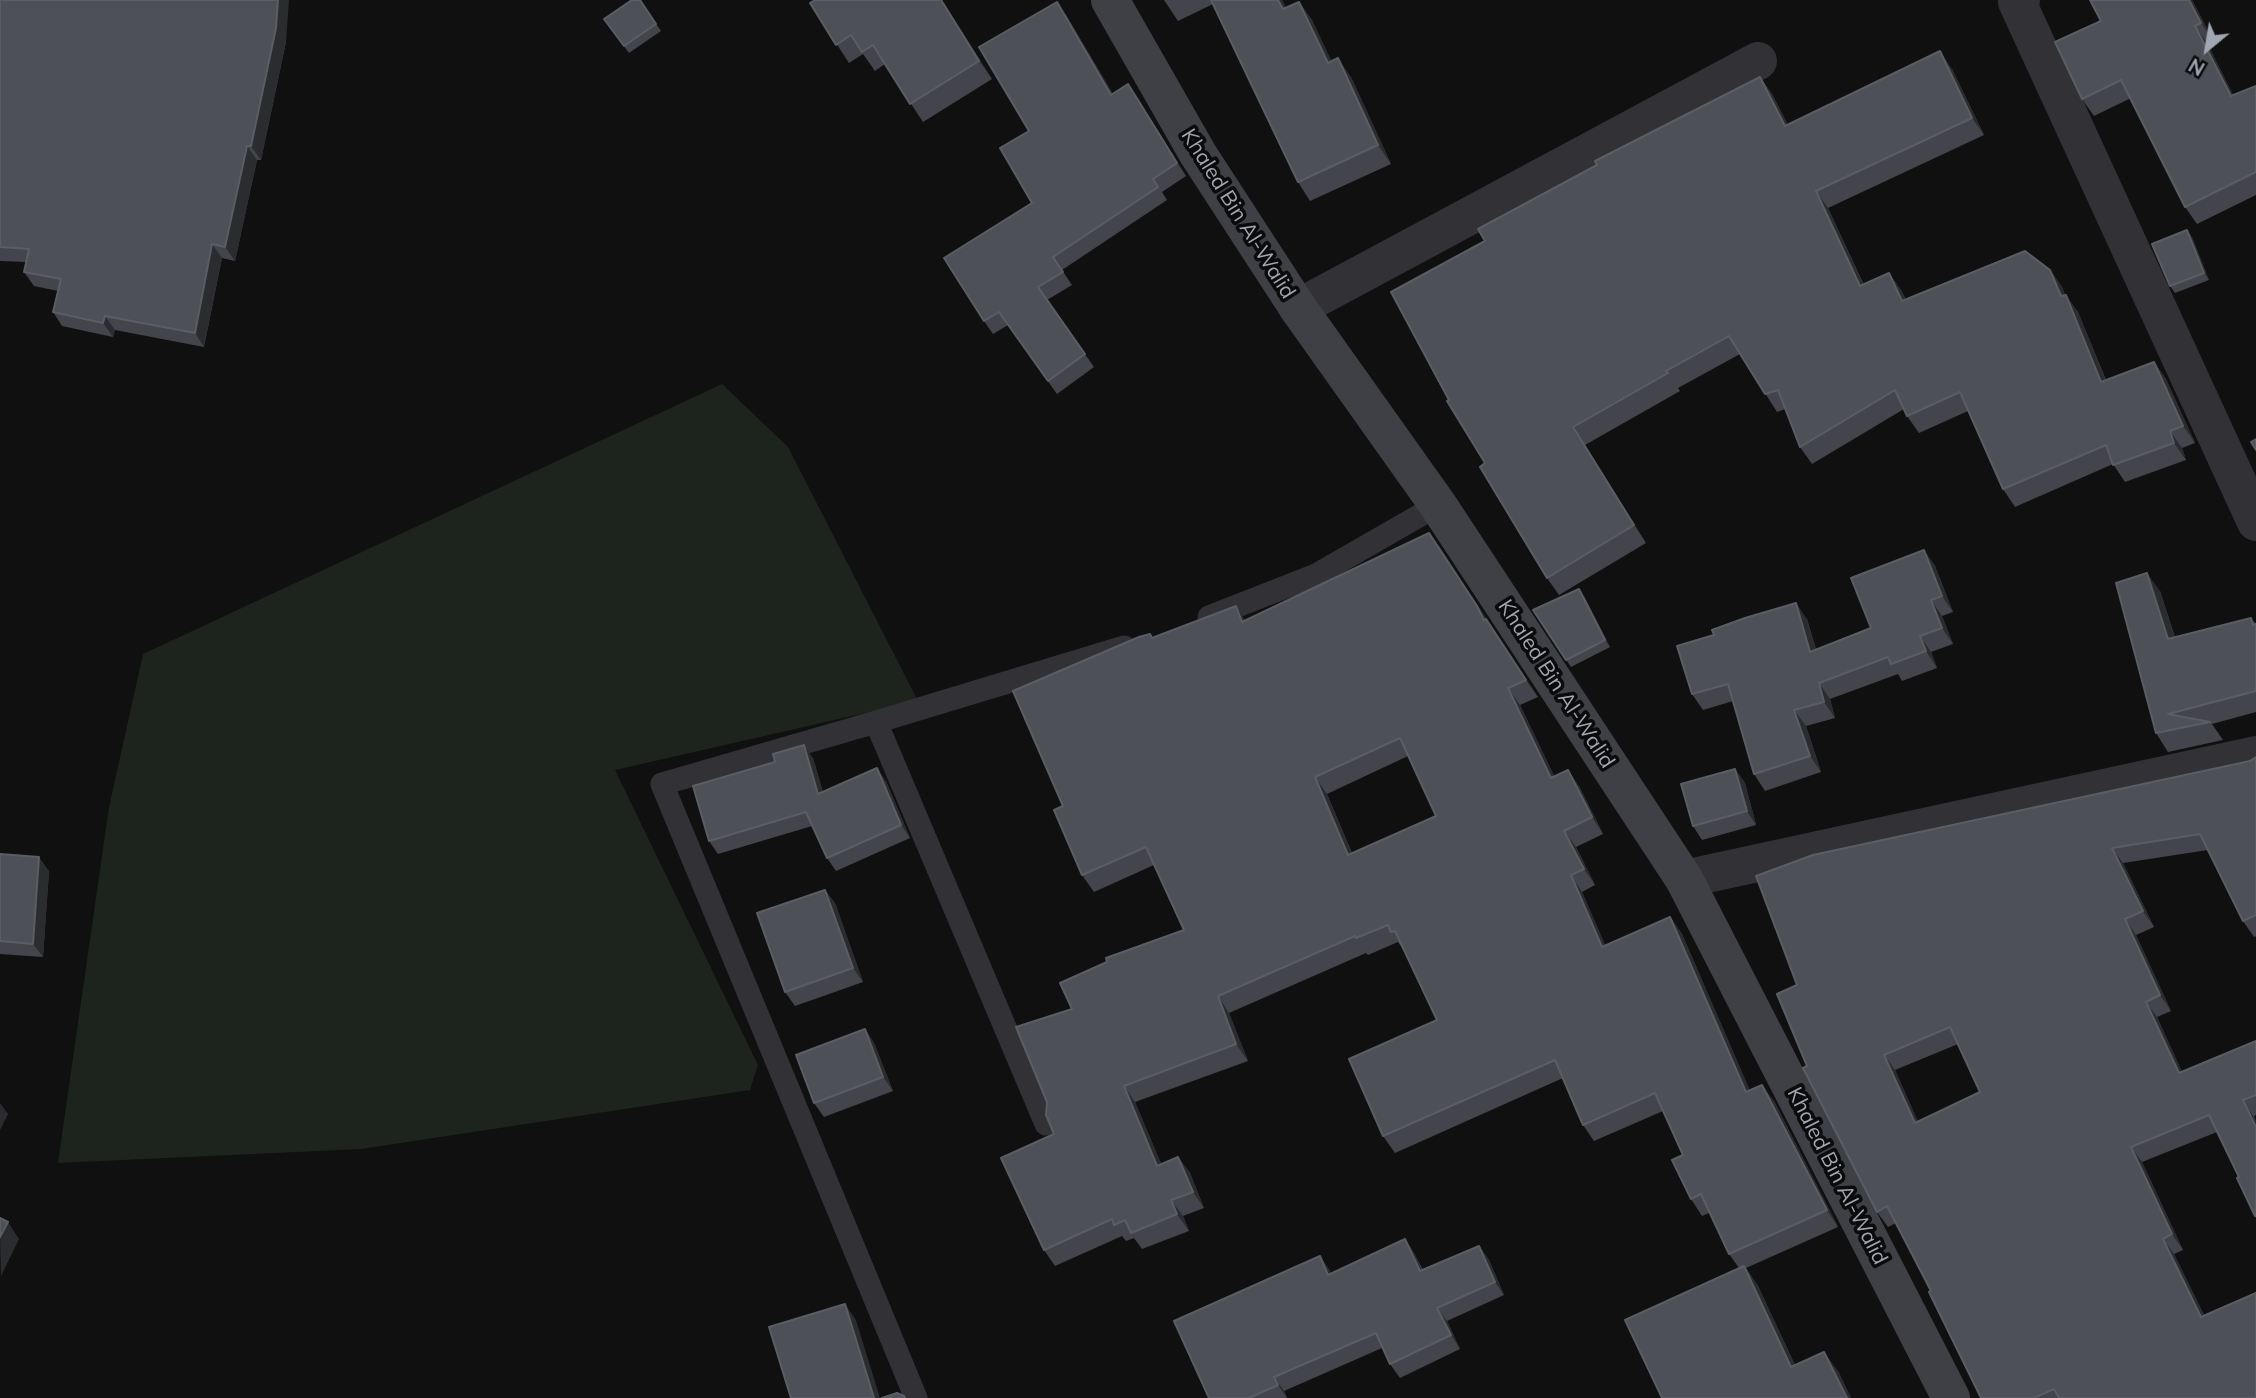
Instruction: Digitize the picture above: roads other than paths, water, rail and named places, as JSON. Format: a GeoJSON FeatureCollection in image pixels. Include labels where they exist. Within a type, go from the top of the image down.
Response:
{"type":"FeatureCollection","features":[{"type":"Feature","properties":{"kind":"street","name":"Khaled Bin Al-Walid"},"geometry":{"type":"LineString","coordinates":[[1110,0],[1198,154],[1298,308],[1438,505],[1684,879],[1951,1398]]}},
{"type":"Feature","properties":{"kind":"street"},"geometry":{"type":"LineString","coordinates":[[2021,0],[2017,2],[2256,522]]}},
{"type":"Feature","properties":{"kind":"street"},"geometry":{"type":"LineString","coordinates":[[1298,308],[1758,61]]}},
{"type":"Feature","properties":{"kind":"street"},"geometry":{"type":"LineString","coordinates":[[1684,879],[2256,755]]}},
{"type":"Feature","properties":{"kind":"lane"},"geometry":{"type":"LineString","coordinates":[[1186,626],[1316,575],[1438,505]]}},
{"type":"Feature","properties":{"kind":"lane"},"geometry":{"type":"LineString","coordinates":[[916,1398],[662,784],[1147,640]]}},
{"type":"Feature","properties":{"kind":"lane"},"geometry":{"type":"LineString","coordinates":[[876,722],[1046,1124]]}}]}
